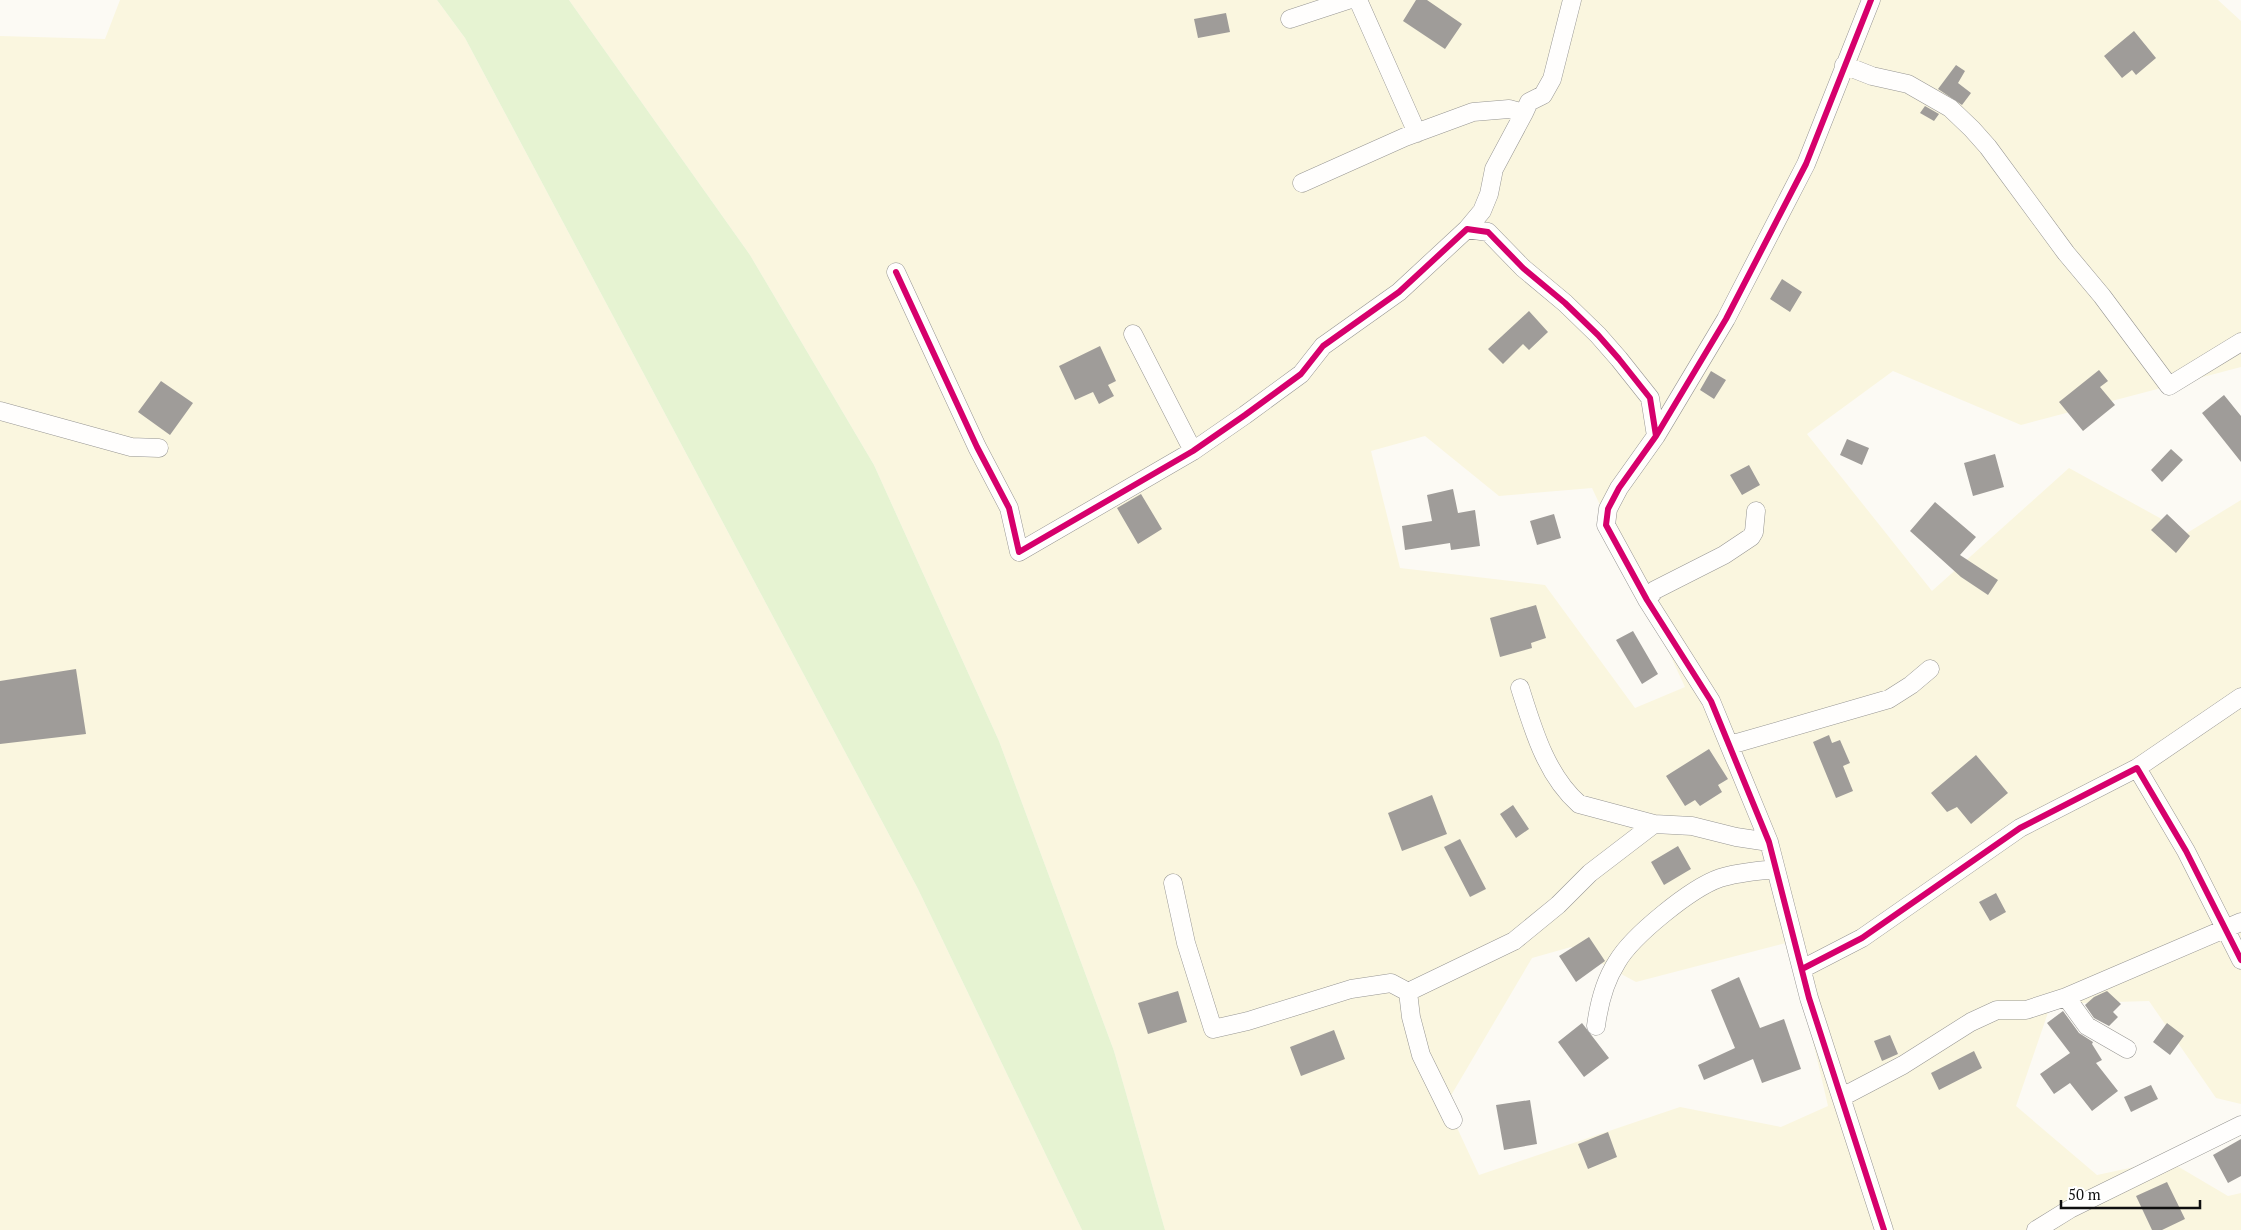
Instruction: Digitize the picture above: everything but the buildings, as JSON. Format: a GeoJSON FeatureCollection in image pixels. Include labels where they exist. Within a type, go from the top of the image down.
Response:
{"type":"FeatureCollection","features":[{"type":"Feature","properties":{"kind":"street"},"geometry":{"type":"LineString","coordinates":[[1290,19],[1348,0]]}},
{"type":"Feature","properties":{"kind":"street"},"geometry":{"type":"LineString","coordinates":[[1358,0],[1417,133]]}},
{"type":"Feature","properties":{"kind":"street"},"geometry":{"type":"LineString","coordinates":[[896,272],[977,447],[1009,508],[1019,552],[1193,451],[1301,374],[1323,346],[1399,292],[1467,229],[1482,211],[1489,194],[1494,169],[1529,102],[1542,95],[1552,79],[1572,0]]}},
{"type":"Feature","properties":{"kind":"street"},"geometry":{"type":"LineString","coordinates":[[1871,0],[1806,164],[1726,319],[1656,436],[1618,488],[1608,508],[1606,525],[1647,600],[1711,701],[1769,842],[1809,998],[1884,1230]]}},
{"type":"Feature","properties":{"kind":"street"},"geometry":{"type":"LineString","coordinates":[[1844,65],[1872,76],[1908,84],[1950,108],[1972,129],[1988,147],[2066,254],[2102,296],[2169,386],[2241,342]]}},
{"type":"Feature","properties":{"kind":"street"},"geometry":{"type":"LineString","coordinates":[[1302,183],[1417,133],[1473,112],[1508,109],[1524,113]]}},
{"type":"Feature","properties":{"kind":"street"},"geometry":{"type":"LineString","coordinates":[[1482,211],[1488,232],[1524,268],[1565,303],[1598,335],[1650,398],[1656,436]]}},
{"type":"Feature","properties":{"kind":"street"},"geometry":{"type":"LineString","coordinates":[[1467,229],[1488,232]]}},
{"type":"Feature","properties":{"kind":"street"},"geometry":{"type":"LineString","coordinates":[[1133,334],[1193,451]]}},
{"type":"Feature","properties":{"kind":"street"},"geometry":{"type":"LineString","coordinates":[[1650,398],[1678,399]]}},
{"type":"Feature","properties":{"kind":"street"},"geometry":{"type":"LineString","coordinates":[[0,411],[131,447],[159,448]]}},
{"type":"Feature","properties":{"kind":"street"},"geometry":{"type":"LineString","coordinates":[[1647,600],[1655,590],[1724,555],[1751,537],[1754,532],[1756,511]]}},
{"type":"Feature","properties":{"kind":"street"},"geometry":{"type":"LineString","coordinates":[[1730,745],[1889,699],[1930,669]]}},
{"type":"Feature","properties":{"kind":"street"},"geometry":{"type":"LineString","coordinates":[[1520,688],[1541,747],[1556,777],[1570,796],[1579,804],[1654,824],[1692,826],[1736,837],[1769,842]]}},
{"type":"Feature","properties":{"kind":"street"},"geometry":{"type":"LineString","coordinates":[[1802,969],[1862,938],[2020,828],[2137,768],[2241,698]]}},
{"type":"Feature","properties":{"kind":"street"},"geometry":{"type":"LineString","coordinates":[[2137,768],[2233,925],[2241,960]]}},
{"type":"Feature","properties":{"kind":"street"},"geometry":{"type":"LineString","coordinates":[[1173,883],[1186,943],[1213,1029],[1248,1021],[1351,989],[1390,984],[1408,992],[1514,941],[1558,905],[1590,873],[1654,824]]}},
{"type":"Feature","properties":{"kind":"street"},"geometry":{"type":"LineString","coordinates":[[1596,1026],[1600,998],[1617,960],[1648,927],[1690,892],[1719,878],[1743,872],[1776,869]]}},
{"type":"Feature","properties":{"kind":"street"},"geometry":{"type":"LineString","coordinates":[[1842,1097],[1903,1065],[1971,1022],[1997,1010],[2026,1010],[2066,996],[2233,925]]}},
{"type":"Feature","properties":{"kind":"street"},"geometry":{"type":"LineString","coordinates":[[1408,992],[1411,1017],[1421,1055],[1453,1120]]}},
{"type":"Feature","properties":{"kind":"street"},"geometry":{"type":"LineString","coordinates":[[2066,996],[2087,1026],[2128,1049]]}},
{"type":"Feature","properties":{"kind":"street"},"geometry":{"type":"LineString","coordinates":[[2036,1230],[2070,1209],[2241,1125]]}},
{"type":"Feature","properties":{"kind":"shaded area"},"geometry":{"type":"Polygon","coordinates":[[[120,0],[437,0],[465,38],[918,889],[1082,1230],[0,1230],[0,36],[105,39],[120,0]]]}},
{"type":"Feature","properties":{"kind":"shaded area"},"geometry":{"type":"Polygon","coordinates":[[[569,0],[2218,0],[2241,21],[2241,367],[2021,425],[1893,371],[1807,434],[1932,591],[2069,468],[2187,533],[2241,500],[2241,1104],[2216,1098],[2149,1001],[2051,1004],[2016,1106],[2097,1175],[2167,1160],[2228,1196],[2241,1193],[2241,1230],[1165,1230],[1114,1051],[999,741],[874,465],[750,255],[569,0]],[[1425,436],[1371,451],[1400,568],[1545,585],[1635,708],[1685,687],[1592,488],[1499,496],[1425,436]],[[1790,942],[1636,982],[1571,947],[1532,958],[1446,1104],[1479,1175],[1680,1107],[1781,1127],[1828,1106],[1790,942]]]}},
{"type":"Feature","properties":{"kind":"green space"},"geometry":{"type":"Polygon","coordinates":[[[437,0],[569,0],[750,255],[874,465],[999,741],[1114,1051],[1165,1230],[1082,1230],[918,889],[465,38],[437,0]]]}},
{"type":"Feature","properties":{"kind":"cycle path"},"geometry":{"type":"LineString","coordinates":[[1871,0],[1806,164],[1726,319],[1656,436],[1619,488],[1608,509],[1606,525],[1647,600],[1711,701],[1769,842],[1809,998],[1884,1230]]}},
{"type":"Feature","properties":{"kind":"cycle path"},"geometry":{"type":"LineString","coordinates":[[896,272],[977,447],[1009,508],[1019,552],[1193,451],[1245,415],[1301,374],[1323,346],[1399,292],[1467,229],[1488,232],[1523,268],[1565,303],[1598,335],[1650,398],[1656,436]]}},
{"type":"Feature","properties":{"kind":"cycle path"},"geometry":{"type":"LineString","coordinates":[[1802,969],[1862,938],[2020,828],[2137,768],[2186,851],[2241,960]]}}]}
